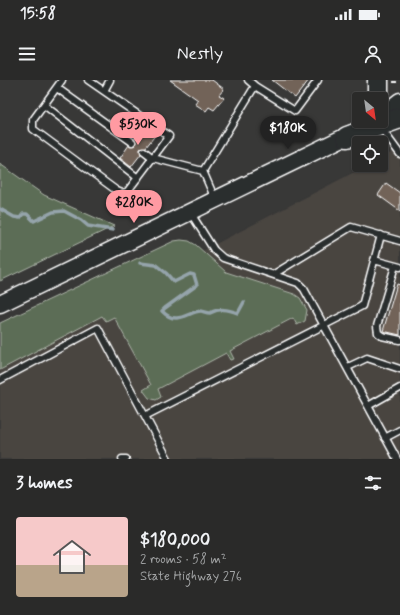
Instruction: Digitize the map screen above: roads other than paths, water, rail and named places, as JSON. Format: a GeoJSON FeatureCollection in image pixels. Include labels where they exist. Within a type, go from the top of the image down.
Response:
{"type":"FeatureCollection","features":[{"type":"Feature","properties":{"kind":"main road"},"geometry":{"type":"LineString","coordinates":[[378,80],[378,92]]}},
{"type":"Feature","properties":{"kind":"main road"},"geometry":{"type":"LineString","coordinates":[[388,119],[400,118]]}},
{"type":"Feature","properties":{"kind":"main road"},"geometry":{"type":"LineString","coordinates":[[347,137],[363,128]]}},
{"type":"Feature","properties":{"kind":"street"},"geometry":{"type":"LineString","coordinates":[[388,111],[400,102]]}},
{"type":"Feature","properties":{"kind":"street"},"geometry":{"type":"LineString","coordinates":[[0,304],[347,137]]}},
{"type":"Feature","properties":{"kind":"lane"},"geometry":{"type":"LineString","coordinates":[[62,80],[33,120],[33,129],[122,193],[127,192],[168,136],[88,80]]}},
{"type":"Feature","properties":{"kind":"lane"},"geometry":{"type":"LineString","coordinates":[[104,91],[110,80]]}},
{"type":"Feature","properties":{"kind":"lane"},"geometry":{"type":"LineString","coordinates":[[248,80],[295,111],[318,80]]}},
{"type":"Feature","properties":{"kind":"lane"},"geometry":{"type":"LineString","coordinates":[[203,171],[255,86]]}},
{"type":"Feature","properties":{"kind":"lane"},"geometry":{"type":"LineString","coordinates":[[57,88],[132,142]]}},
{"type":"Feature","properties":{"kind":"lane"},"geometry":{"type":"LineString","coordinates":[[44,105],[138,178]]}},
{"type":"Feature","properties":{"kind":"lane"},"geometry":{"type":"LineString","coordinates":[[380,128],[400,154]]}},
{"type":"Feature","properties":{"kind":"lane"},"geometry":{"type":"LineString","coordinates":[[144,151],[153,158],[203,171]]}},
{"type":"Feature","properties":{"kind":"lane"},"geometry":{"type":"LineString","coordinates":[[203,171],[215,201]]}},
{"type":"Feature","properties":{"kind":"lane"},"geometry":{"type":"LineString","coordinates":[[190,212],[214,250],[223,258],[298,283],[304,289],[397,459]]}},
{"type":"Feature","properties":{"kind":"lane"},"geometry":{"type":"LineString","coordinates":[[274,274],[351,227],[400,241]]}},
{"type":"Feature","properties":{"kind":"lane"},"geometry":{"type":"LineString","coordinates":[[145,416],[362,306],[381,235]]}},
{"type":"Feature","properties":{"kind":"lane"},"geometry":{"type":"LineString","coordinates":[[374,260],[398,266],[377,326],[378,333],[382,336],[400,340]]}},
{"type":"Feature","properties":{"kind":"lane"},"geometry":{"type":"LineString","coordinates":[[0,380],[98,328],[168,459]]}},
{"type":"Feature","properties":{"kind":"lane"},"geometry":{"type":"LineString","coordinates":[[348,367],[367,358],[400,368]]}},
{"type":"Feature","properties":{"kind":"lane"},"geometry":{"type":"LineString","coordinates":[[368,406],[400,388]]}},
{"type":"Feature","properties":{"kind":"lane"},"geometry":{"type":"LineString","coordinates":[[385,438],[400,430]]}},
{"type":"Feature","properties":{"kind":"waterway"},"geometry":{"type":"LineString","coordinates":[[0,209],[14,217],[20,218],[23,214],[27,214],[34,221],[53,212],[64,211],[81,220],[88,226],[113,230]]}},
{"type":"Feature","properties":{"kind":"waterway"},"geometry":{"type":"LineString","coordinates":[[140,263],[156,265],[174,282],[190,274],[194,275],[197,285],[162,311],[167,316],[178,318],[196,312],[201,311],[210,313],[217,310],[238,313],[244,302]]}}]}
